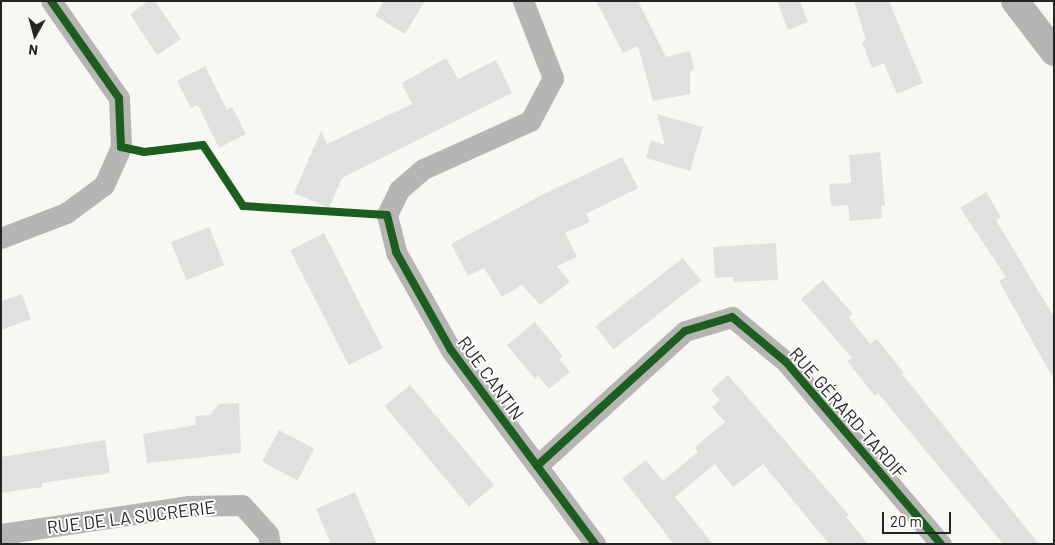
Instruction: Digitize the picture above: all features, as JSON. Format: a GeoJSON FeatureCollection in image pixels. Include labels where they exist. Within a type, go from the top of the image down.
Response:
{"type":"FeatureCollection","features":[{"type":"Feature","properties":{"kind":"main road"},"geometry":{"type":"LineString","coordinates":[[1015,1],[1054,52]]}},
{"type":"Feature","properties":{"kind":"main road"},"geometry":{"type":"LineString","coordinates":[[1028,1],[1054,24]]}},
{"type":"Feature","properties":{"kind":"street"},"geometry":{"type":"LineString","coordinates":[[1,238],[66,213],[104,185],[121,147],[119,98],[51,1]]}},
{"type":"Feature","properties":{"kind":"street","name":"RUE CANTIN"},"geometry":{"type":"LineString","coordinates":[[523,1],[553,78],[530,120],[423,169],[398,190],[387,216],[396,252],[451,350],[595,544]]}},
{"type":"Feature","properties":{"kind":"street","name":"RUE GÉRARD-TARDIF"},"geometry":{"type":"LineString","coordinates":[[537,466],[684,331],[732,316],[786,362],[941,544]]}},
{"type":"Feature","properties":{"kind":"street","name":"RUE DE LA SUCRERIE"},"geometry":{"type":"LineString","coordinates":[[1,534],[189,506],[242,505],[268,534],[270,544]]}},
{"type":"Feature","properties":{"kind":"building"},"geometry":{"type":"Polygon","coordinates":[[[148,1],[155,1],[181,39],[157,55],[130,14],[148,1]]]}},
{"type":"Feature","properties":{"kind":"building"},"geometry":{"type":"Polygon","coordinates":[[[384,1],[425,1],[405,34],[375,16],[384,1]]]}},
{"type":"Feature","properties":{"kind":"building"},"geometry":{"type":"Polygon","coordinates":[[[596,1],[638,1],[666,57],[690,51],[694,69],[690,72],[690,94],[653,101],[638,46],[623,53],[596,1]]]}},
{"type":"Feature","properties":{"kind":"building"},"geometry":{"type":"Polygon","coordinates":[[[777,1],[800,1],[808,22],[788,30],[777,1]]]}},
{"type":"Feature","properties":{"kind":"building"},"geometry":{"type":"Polygon","coordinates":[[[854,1],[889,1],[923,83],[897,94],[884,63],[872,68],[862,42],[866,40],[854,1]]]}},
{"type":"Feature","properties":{"kind":"building"},"geometry":{"type":"Polygon","coordinates":[[[446,58],[458,79],[496,60],[512,93],[342,178],[329,208],[294,193],[321,131],[327,144],[412,104],[402,83],[446,58]]]}},
{"type":"Feature","properties":{"kind":"building"},"geometry":{"type":"Polygon","coordinates":[[[205,66],[227,110],[232,107],[246,134],[219,148],[198,105],[191,108],[177,81],[205,66]]]}},
{"type":"Feature","properties":{"kind":"building"},"geometry":{"type":"Polygon","coordinates":[[[657,114],[703,127],[690,171],[646,158],[651,140],[665,145],[657,114]]]}},
{"type":"Feature","properties":{"kind":"building"},"geometry":{"type":"Polygon","coordinates":[[[880,152],[885,205],[881,206],[882,218],[850,221],[848,205],[831,206],[829,184],[851,183],[849,155],[880,152]]]}},
{"type":"Feature","properties":{"kind":"building"},"geometry":{"type":"Polygon","coordinates":[[[622,157],[638,188],[586,214],[590,222],[565,233],[577,257],[557,266],[570,282],[540,305],[522,285],[502,297],[484,268],[468,276],[451,244],[542,195],[622,157]]]}},
{"type":"Feature","properties":{"kind":"building"},"geometry":{"type":"Polygon","coordinates":[[[986,192],[1001,217],[996,220],[1054,317],[1054,380],[999,281],[1006,277],[960,208],[986,192]]]}},
{"type":"Feature","properties":{"kind":"building"},"geometry":{"type":"Polygon","coordinates":[[[209,227],[224,265],[186,280],[171,242],[209,227]]]}},
{"type":"Feature","properties":{"kind":"building"},"geometry":{"type":"Polygon","coordinates":[[[324,233],[383,348],[349,365],[290,250],[324,233]]]}},
{"type":"Feature","properties":{"kind":"building"},"geometry":{"type":"Polygon","coordinates":[[[776,243],[778,280],[733,282],[733,277],[715,278],[713,247],[776,243]]]}},
{"type":"Feature","properties":{"kind":"building"},"geometry":{"type":"Polygon","coordinates":[[[683,258],[701,281],[613,349],[596,326],[683,258]]]}},
{"type":"Feature","properties":{"kind":"building"},"geometry":{"type":"Polygon","coordinates":[[[823,280],[853,314],[849,317],[870,344],[877,339],[904,373],[902,374],[1039,544],[1003,544],[878,393],[875,396],[847,361],[852,358],[801,299],[823,280]]]}},
{"type":"Feature","properties":{"kind":"building"},"geometry":{"type":"Polygon","coordinates":[[[22,294],[31,319],[1,330],[1,301],[22,294]]]}},
{"type":"Feature","properties":{"kind":"building"},"geometry":{"type":"Polygon","coordinates":[[[535,322],[563,356],[559,359],[570,372],[549,389],[538,376],[535,379],[507,345],[535,322]]]}},
{"type":"Feature","properties":{"kind":"building"},"geometry":{"type":"Polygon","coordinates":[[[728,375],[849,515],[846,517],[868,544],[829,544],[763,464],[733,487],[715,464],[675,497],[713,544],[674,544],[622,478],[646,460],[663,481],[698,452],[695,447],[725,422],[712,407],[720,400],[711,390],[728,375]]]}},
{"type":"Feature","properties":{"kind":"building"},"geometry":{"type":"Polygon","coordinates":[[[410,385],[494,485],[469,507],[385,406],[410,385]]]}},
{"type":"Feature","properties":{"kind":"building"},"geometry":{"type":"Polygon","coordinates":[[[239,403],[241,453],[147,463],[143,434],[196,425],[195,416],[210,415],[219,404],[239,403]]]}},
{"type":"Feature","properties":{"kind":"building"},"geometry":{"type":"Polygon","coordinates":[[[279,430],[314,449],[297,481],[262,462],[279,430]]]}},
{"type":"Feature","properties":{"kind":"building"},"geometry":{"type":"Polygon","coordinates":[[[105,440],[110,473],[42,483],[42,487],[1,493],[1,457],[105,440]]]}},
{"type":"Feature","properties":{"kind":"building"},"geometry":{"type":"Polygon","coordinates":[[[355,492],[377,544],[331,544],[316,509],[355,492]]]}},
{"type":"Feature","properties":{"kind":"cycle path"},"geometry":{"type":"LineString","coordinates":[[51,1],[119,98],[121,147],[144,152],[203,145],[243,206],[387,215],[396,252],[451,350],[595,544]]}},
{"type":"Feature","properties":{"kind":"cycle path"},"geometry":{"type":"LineString","coordinates":[[537,466],[685,331],[732,317],[786,362],[941,544]]}}]}
